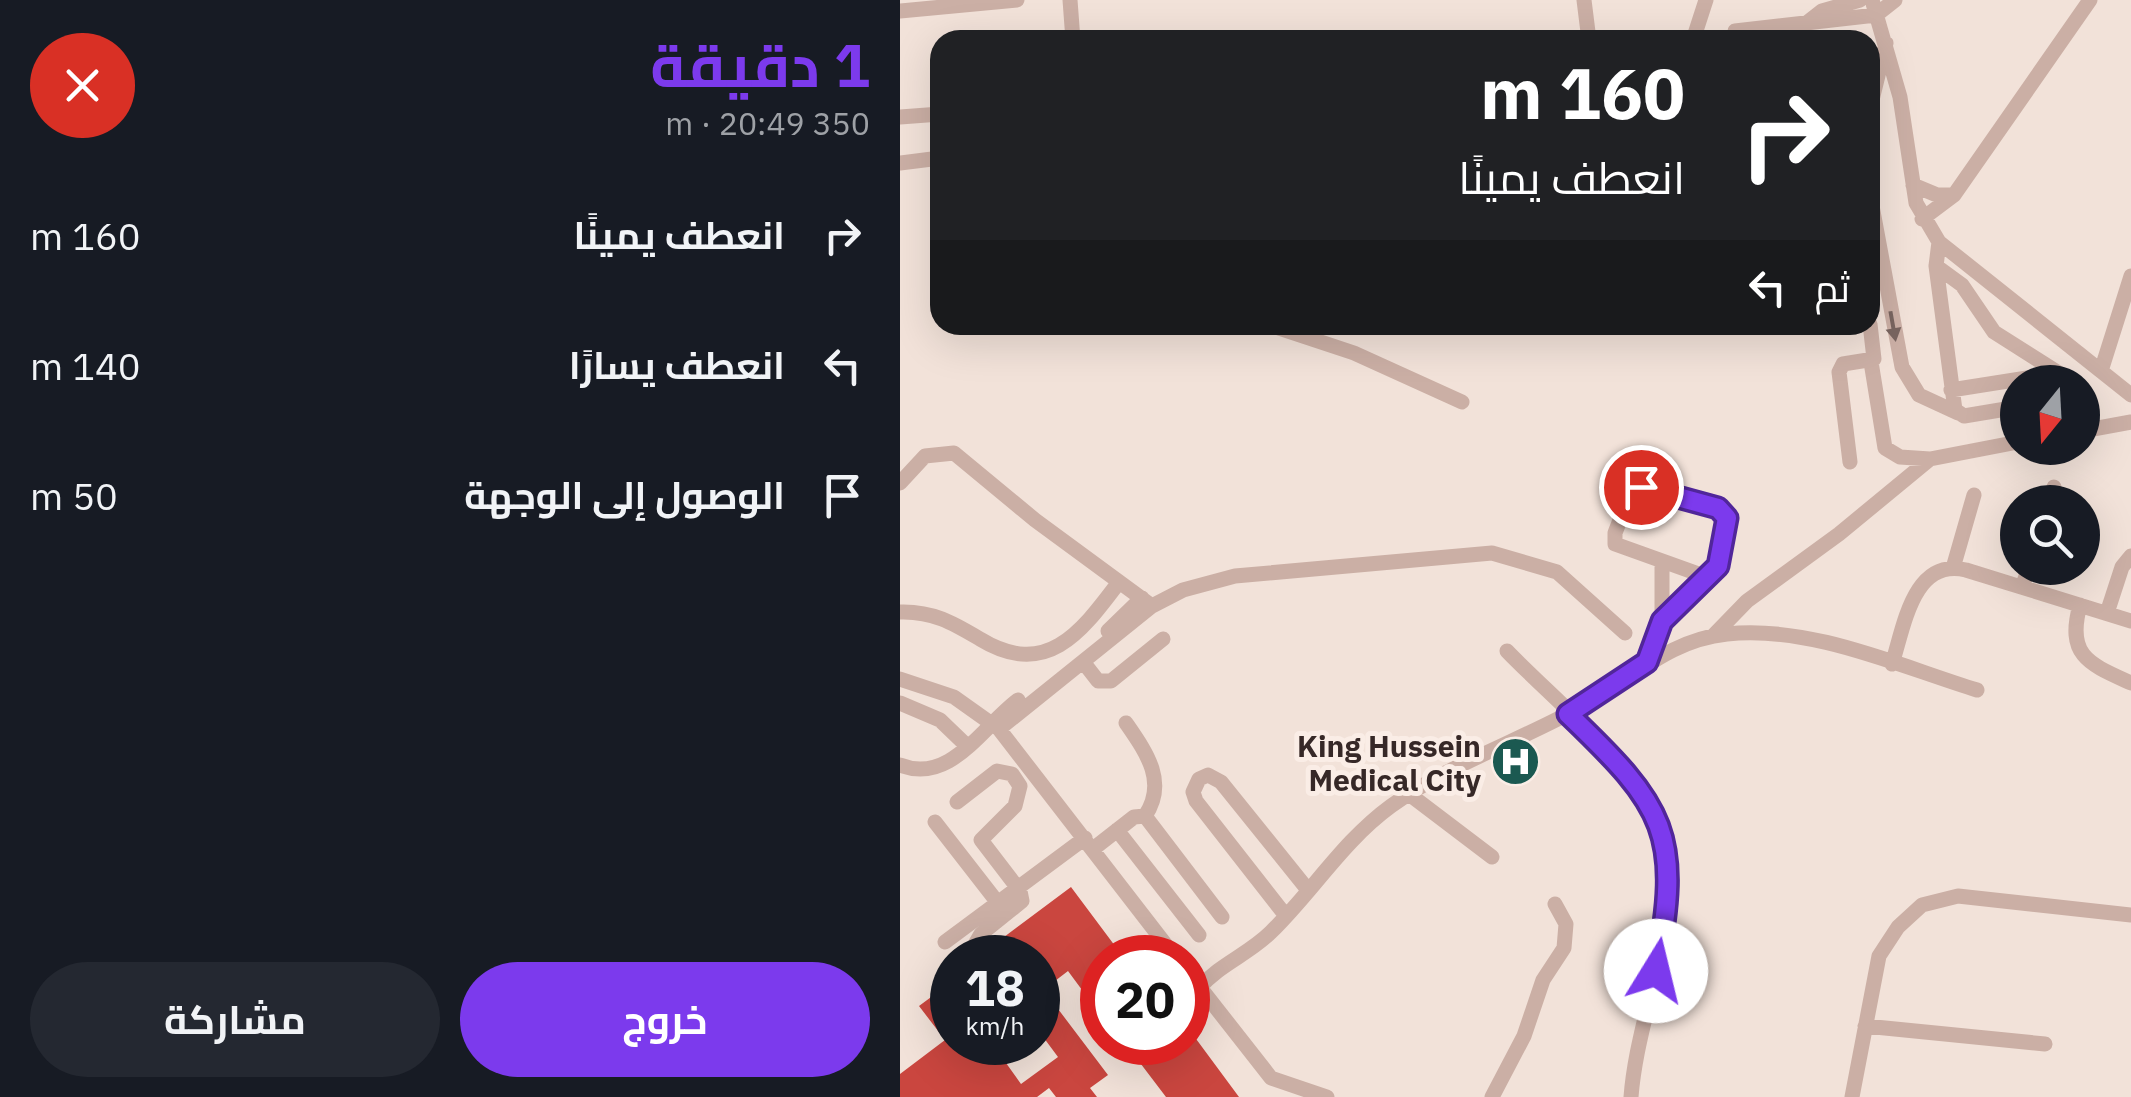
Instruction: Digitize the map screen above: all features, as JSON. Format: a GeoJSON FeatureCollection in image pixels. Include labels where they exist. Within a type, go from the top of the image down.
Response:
{"type":"FeatureCollection","features":[{"type":"Feature","properties":{"kind":"street"},"geometry":{"type":"LineString","coordinates":[[900,11],[1017,0]]}},
{"type":"Feature","properties":{"kind":"street"},"geometry":{"type":"LineString","coordinates":[[1070,0],[1072,30]]}},
{"type":"Feature","properties":{"kind":"street"},"geometry":{"type":"LineString","coordinates":[[1584,0],[1588,30]]}},
{"type":"Feature","properties":{"kind":"street"},"geometry":{"type":"LineString","coordinates":[[1696,30],[1706,0]]}},
{"type":"Feature","properties":{"kind":"street"},"geometry":{"type":"LineString","coordinates":[[1808,22],[1822,11],[1860,0]]}},
{"type":"Feature","properties":{"kind":"street"},"geometry":{"type":"LineString","coordinates":[[1744,30],[1808,22],[1895,0]]}},
{"type":"Feature","properties":{"kind":"street"},"geometry":{"type":"LineString","coordinates":[[1922,220],[1954,195],[2090,0]]}},
{"type":"Feature","properties":{"kind":"street"},"geometry":{"type":"LineString","coordinates":[[1874,7],[1886,43],[1922,220],[1939,242],[2131,394]]}},
{"type":"Feature","properties":{"kind":"street"},"geometry":{"type":"LineString","coordinates":[[1880,67],[1886,43]]}},
{"type":"Feature","properties":{"kind":"street"},"geometry":{"type":"LineString","coordinates":[[900,118],[930,115]]}},
{"type":"Feature","properties":{"kind":"street"},"geometry":{"type":"LineString","coordinates":[[900,163],[930,159]]}},
{"type":"Feature","properties":{"kind":"street"},"geometry":{"type":"LineString","coordinates":[[1914,185],[1937,195],[1954,195]]}},
{"type":"Feature","properties":{"kind":"street"},"geometry":{"type":"LineString","coordinates":[[1939,242],[1936,266],[1951,390],[1958,414]]}},
{"type":"Feature","properties":{"kind":"street"},"geometry":{"type":"LineString","coordinates":[[1880,247],[1906,378],[1927,402],[1958,414],[2000,409]]}},
{"type":"Feature","properties":{"kind":"street"},"geometry":{"type":"LineString","coordinates":[[1936,266],[1962,285],[1988,326],[2049,365]]}},
{"type":"Feature","properties":{"kind":"street"},"geometry":{"type":"LineString","coordinates":[[2104,374],[2131,276]]}},
{"type":"Feature","properties":{"kind":"street"},"geometry":{"type":"LineString","coordinates":[[1300,335],[1354,353],[1462,402]]}},
{"type":"Feature","properties":{"kind":"street"},"geometry":{"type":"LineString","coordinates":[[1850,462],[1839,369],[1870,362],[1875,356],[1872,335]]}},
{"type":"Feature","properties":{"kind":"street"},"geometry":{"type":"LineString","coordinates":[[1870,362],[1885,448],[1900,457],[1930,459],[2000,445]]}},
{"type":"Feature","properties":{"kind":"street"},"geometry":{"type":"LineString","coordinates":[[2100,375],[2104,374]]}},
{"type":"Feature","properties":{"kind":"street"},"geometry":{"type":"LineString","coordinates":[[1951,390],[2000,386]]}},
{"type":"Feature","properties":{"kind":"street"},"geometry":{"type":"LineString","coordinates":[[2100,428],[2131,422]]}},
{"type":"Feature","properties":{"kind":"street"},"geometry":{"type":"LineString","coordinates":[[900,483],[925,456],[954,453],[1147,602]]}},
{"type":"Feature","properties":{"kind":"street"},"geometry":{"type":"LineString","coordinates":[[1712,636],[1747,601],[1840,534],[1930,459]]}},
{"type":"Feature","properties":{"kind":"street"},"geometry":{"type":"LineString","coordinates":[[1662,621],[1707,577],[1722,555],[1727,522],[1722,510],[1648,488],[1635,489],[1614,532],[1615,544],[1707,577]]}},
{"type":"Feature","properties":{"kind":"street"},"geometry":{"type":"LineString","coordinates":[[1952,568],[1974,495]]}},
{"type":"Feature","properties":{"kind":"street"},"geometry":{"type":"LineString","coordinates":[[995,725],[1147,602],[1235,576],[1492,552],[1557,572],[1625,633]]}},
{"type":"Feature","properties":{"kind":"street"},"geometry":{"type":"LineString","coordinates":[[2107,614],[2122,568],[2131,556]]}},
{"type":"Feature","properties":{"kind":"street"},"geometry":{"type":"LineString","coordinates":[[1647,662],[1662,621],[1662,563]]}},
{"type":"Feature","properties":{"kind":"street"},"geometry":{"type":"LineString","coordinates":[[1892,664],[1920,586],[1932,574],[1952,568],[2131,621]]}},
{"type":"Feature","properties":{"kind":"street"},"geometry":{"type":"LineString","coordinates":[[900,612],[936,616],[998,648],[1037,654],[1073,638],[1119,582]]}},
{"type":"Feature","properties":{"kind":"street"},"geometry":{"type":"LineString","coordinates":[[900,764],[918,771],[938,769],[1084,663],[1147,602]]}},
{"type":"Feature","properties":{"kind":"street"},"geometry":{"type":"LineString","coordinates":[[2080,605],[2074,631],[2079,649],[2092,664],[2131,683]]}},
{"type":"Feature","properties":{"kind":"street"},"geometry":{"type":"LineString","coordinates":[[1210,976],[1261,942],[1352,840],[1409,794],[1568,714],[1676,646],[1712,636],[1786,635],[1978,690]]}},
{"type":"Feature","properties":{"kind":"street"},"geometry":{"type":"LineString","coordinates":[[1084,663],[1098,681],[1112,681],[1163,639]]}},
{"type":"Feature","properties":{"kind":"street"},"geometry":{"type":"LineString","coordinates":[[1506,650],[1643,790],[1663,835],[1662,933],[1636,1044],[1631,1097]]}},
{"type":"Feature","properties":{"kind":"street"},"geometry":{"type":"LineString","coordinates":[[900,678],[954,697],[995,725],[1159,935]]}},
{"type":"Feature","properties":{"kind":"street"},"geometry":{"type":"LineString","coordinates":[[900,703],[940,720],[966,746]]}},
{"type":"Feature","properties":{"kind":"street"},"geometry":{"type":"LineString","coordinates":[[1126,723],[1148,756],[1156,780],[1152,803],[1144,816]]}},
{"type":"Feature","properties":{"kind":"street"},"geometry":{"type":"LineString","coordinates":[[957,802],[992,772],[1007,772],[1016,777],[1021,792],[1018,801],[982,840],[1018,888],[1021,904],[979,935]]}},
{"type":"Feature","properties":{"kind":"street"},"geometry":{"type":"LineString","coordinates":[[1286,916],[1196,801],[1196,782],[1208,776],[1221,782],[1308,890]]}},
{"type":"Feature","properties":{"kind":"street"},"geometry":{"type":"LineString","coordinates":[[1409,794],[1492,857]]}},
{"type":"Feature","properties":{"kind":"street"},"geometry":{"type":"LineString","coordinates":[[955,935],[1089,843],[1117,830],[1134,816],[1144,816]]}},
{"type":"Feature","properties":{"kind":"street"},"geometry":{"type":"LineString","coordinates":[[1144,816],[1222,917]]}},
{"type":"Feature","properties":{"kind":"street"},"geometry":{"type":"LineString","coordinates":[[936,822],[998,903]]}},
{"type":"Feature","properties":{"kind":"street"},"geometry":{"type":"LineString","coordinates":[[1117,830],[1199,935]]}},
{"type":"Feature","properties":{"kind":"street"},"geometry":{"type":"LineString","coordinates":[[1852,1097],[1884,946],[1898,926],[1931,901],[1958,896],[2131,915]]}},
{"type":"Feature","properties":{"kind":"street"},"geometry":{"type":"LineString","coordinates":[[1492,1097],[1524,1036],[1543,980],[1564,948],[1566,924],[1555,904]]}},
{"type":"Feature","properties":{"kind":"street"},"geometry":{"type":"LineString","coordinates":[[1210,1002],[1270,1078],[1327,1097]]}},
{"type":"Feature","properties":{"kind":"street"},"geometry":{"type":"LineString","coordinates":[[1865,1026],[2045,1044]]}},
{"type":"Feature","properties":{"kind":"building"},"geometry":{"type":"Polygon","coordinates":[[[1071,887],[1107,935],[1080,935],[1080,987],[1068,971],[1060,977],[1060,935],[1007,935],[1071,887]]]}},
{"type":"Feature","properties":{"kind":"building"},"geometry":{"type":"Polygon","coordinates":[[[930,998],[930,1020],[919,1006],[930,998]]]}},
{"type":"Feature","properties":{"kind":"building"},"geometry":{"type":"Polygon","coordinates":[[[1060,1012],[1080,1038],[1080,1065],[1100,1065],[1108,1075],[1090,1088],[1097,1097],[1056,1097],[1049,1088],[1037,1097],[900,1097],[900,1074],[930,1051],[930,1065],[1007,1065],[1021,1084],[1047,1065],[1060,1065],[1060,1012]]]}},
{"type":"Feature","properties":{"kind":"building"},"geometry":{"type":"Polygon","coordinates":[[[1210,1058],[1239,1097],[1166,1097],[1142,1065],[1210,1065],[1210,1058]]]}},
{"type":"Feature","properties":{"kind":"place","name":"King Hussein Medical City"},"geometry":{"type":"Point","coordinates":[1516,762]}},
{"type":"Feature","properties":{"kind":"route"},"geometry":{"type":"LineString","coordinates":[[1641,487],[1718,508],[1727,518],[1721,561],[1662,621],[1647,662],[1568,714],[1632,776],[1658,819],[1666,852],[1666,894],[1656,971]]}}]}
